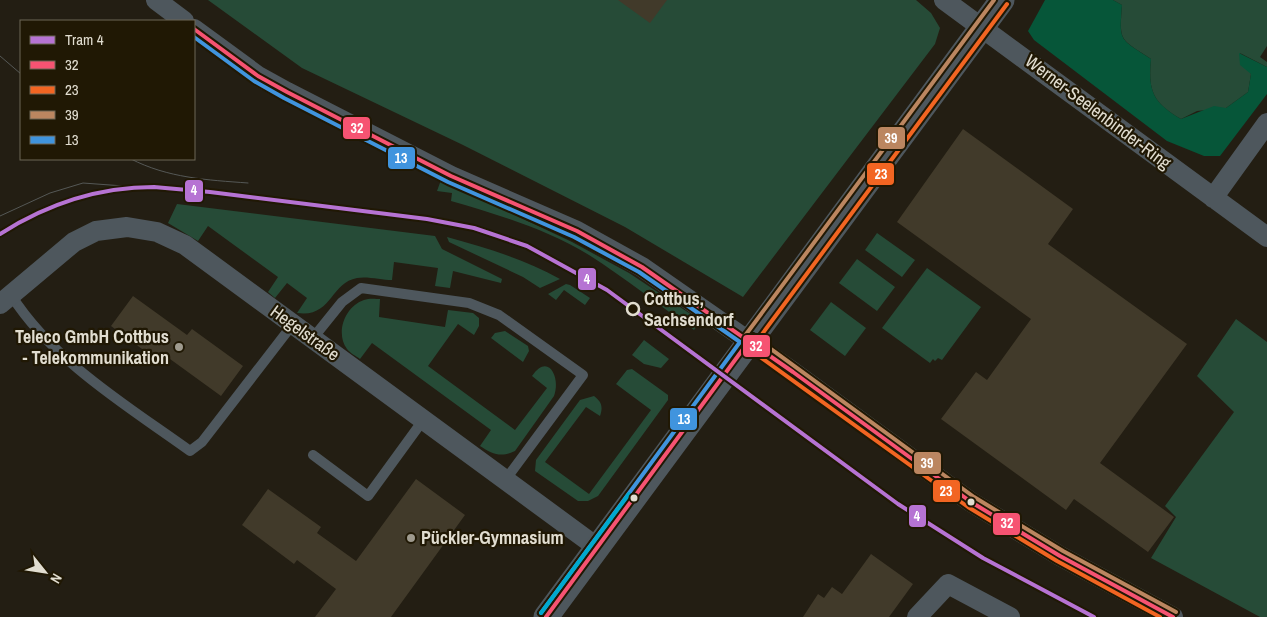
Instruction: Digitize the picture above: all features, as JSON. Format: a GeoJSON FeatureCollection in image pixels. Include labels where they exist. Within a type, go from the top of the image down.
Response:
{"type":"FeatureCollection","features":[{"type":"Feature","properties":{"kind":"street"},"geometry":{"type":"LineString","coordinates":[[156,0],[183,20]]}},
{"type":"Feature","properties":{"kind":"street","name":"Werner-Seelenbinder-Ring"},"geometry":{"type":"LineString","coordinates":[[944,0],[1267,237]]}},
{"type":"Feature","properties":{"kind":"street"},"geometry":{"type":"LineString","coordinates":[[546,617],[1002,0]]}},
{"type":"Feature","properties":{"kind":"street"},"geometry":{"type":"LineString","coordinates":[[195,30],[258,76],[287,92],[451,176],[577,231],[642,267],[749,341],[971,502],[1060,556],[1173,617]]}},
{"type":"Feature","properties":{"kind":"street"},"geometry":{"type":"LineString","coordinates":[[1213,198],[1267,123]]}},
{"type":"Feature","properties":{"kind":"street","name":"Hegelstraße"},"geometry":{"type":"LineString","coordinates":[[6,299],[74,242],[96,231],[127,227],[157,232],[185,245],[598,548]]}},
{"type":"Feature","properties":{"kind":"street"},"geometry":{"type":"LineString","coordinates":[[917,617],[948,584],[1010,617]]}},
{"type":"Feature","properties":{"kind":"lane"},"geometry":{"type":"LineString","coordinates":[[313,338],[342,302],[361,288],[469,303],[499,315],[583,375],[506,479]]}},
{"type":"Feature","properties":{"kind":"lane"},"geometry":{"type":"LineString","coordinates":[[6,299],[75,368],[190,451],[202,442],[292,324]]}},
{"type":"Feature","properties":{"kind":"lane"},"geometry":{"type":"LineString","coordinates":[[313,455],[368,496],[424,419]]}},
{"type":"Feature","properties":{"kind":"green space"},"geometry":{"type":"Polygon","coordinates":[[[208,0],[916,0],[931,13],[940,28],[935,44],[743,297],[625,227],[463,145],[302,68],[208,0]]]}},
{"type":"Feature","properties":{"kind":"green space"},"geometry":{"type":"Polygon","coordinates":[[[1045,0],[1113,0],[1122,5],[1121,27],[1124,38],[1127,43],[1151,59],[1150,80],[1154,95],[1164,107],[1181,119],[1214,106],[1226,108],[1248,92],[1251,74],[1240,65],[1239,53],[1267,67],[1267,94],[1220,156],[1204,156],[1167,141],[1034,40],[1028,31],[1045,0]]]}},
{"type":"Feature","properties":{"kind":"green space"},"geometry":{"type":"Polygon","coordinates":[[[1113,0],[1267,0],[1267,46],[1260,57],[1267,62],[1267,67],[1240,53],[1251,74],[1248,92],[1226,108],[1197,111],[1181,119],[1164,107],[1154,95],[1150,80],[1151,59],[1127,43],[1121,27],[1122,5],[1113,0]]]}},
{"type":"Feature","properties":{"kind":"green space"},"geometry":{"type":"Polygon","coordinates":[[[441,180],[572,242],[629,273],[701,321],[694,330],[629,282],[573,246],[539,230],[504,217],[451,201],[452,193],[437,191],[441,180]]]}},
{"type":"Feature","properties":{"kind":"green space"},"geometry":{"type":"Polygon","coordinates":[[[177,204],[435,236],[442,249],[502,279],[501,283],[453,271],[450,288],[435,286],[438,268],[394,262],[392,280],[365,277],[348,281],[317,310],[309,313],[297,313],[307,298],[287,283],[275,298],[268,292],[278,277],[208,226],[198,241],[168,223],[177,204]]]}},
{"type":"Feature","properties":{"kind":"green space"},"geometry":{"type":"Polygon","coordinates":[[[877,233],[915,260],[902,277],[865,250],[877,233]]]}},
{"type":"Feature","properties":{"kind":"green space"},"geometry":{"type":"Polygon","coordinates":[[[447,237],[505,255],[560,279],[540,288],[523,277],[449,242],[447,237]]]}},
{"type":"Feature","properties":{"kind":"green space"},"geometry":{"type":"Polygon","coordinates":[[[857,259],[895,287],[877,311],[839,283],[857,259]]]}},
{"type":"Feature","properties":{"kind":"green space"},"geometry":{"type":"Polygon","coordinates":[[[927,268],[981,307],[942,360],[938,358],[935,361],[933,359],[930,363],[882,328],[927,268]]]}},
{"type":"Feature","properties":{"kind":"green space"},"geometry":{"type":"Polygon","coordinates":[[[566,284],[590,298],[585,305],[564,290],[556,300],[548,294],[566,284]]]}},
{"type":"Feature","properties":{"kind":"green space"},"geometry":{"type":"Polygon","coordinates":[[[380,299],[379,317],[445,327],[448,310],[473,313],[479,318],[479,326],[474,335],[458,324],[428,366],[515,430],[547,388],[532,376],[543,366],[552,370],[556,381],[554,396],[515,451],[501,455],[480,446],[491,430],[372,343],[360,359],[348,350],[342,335],[342,328],[347,314],[357,303],[364,300],[380,299]]]}},
{"type":"Feature","properties":{"kind":"green space"},"geometry":{"type":"Polygon","coordinates":[[[831,302],[866,328],[845,356],[810,330],[831,302]]]}},
{"type":"Feature","properties":{"kind":"green space"},"geometry":{"type":"Polygon","coordinates":[[[1236,319],[1267,342],[1267,617],[1260,617],[1151,558],[1176,517],[1165,506],[1234,412],[1197,376],[1236,319]]]}},
{"type":"Feature","properties":{"kind":"green space"},"geometry":{"type":"Polygon","coordinates":[[[505,331],[528,346],[529,351],[523,362],[491,338],[495,333],[505,331]]]}},
{"type":"Feature","properties":{"kind":"green space"},"geometry":{"type":"Polygon","coordinates":[[[644,340],[669,359],[661,368],[644,364],[632,355],[644,340]]]}},
{"type":"Feature","properties":{"kind":"green space"},"geometry":{"type":"Polygon","coordinates":[[[632,369],[668,395],[668,400],[598,496],[588,501],[578,501],[535,471],[536,460],[580,400],[594,396],[601,405],[600,416],[586,407],[545,462],[589,494],[651,410],[616,384],[627,370],[632,369]]]}},
{"type":"Feature","properties":{"kind":"building"},"geometry":{"type":"Polygon","coordinates":[[[618,0],[667,0],[650,23],[618,0]]]}},
{"type":"Feature","properties":{"kind":"building"},"geometry":{"type":"Polygon","coordinates":[[[963,129],[1073,209],[1048,244],[1187,344],[1100,463],[1174,517],[1148,552],[1074,499],[1066,510],[941,419],[976,372],[987,380],[1031,319],[897,222],[963,129]]]}},
{"type":"Feature","properties":{"kind":"building","name":"Teleco GmbH Cottbus - Telekommunikation"},"geometry":{"type":"Polygon","coordinates":[[[133,296],[187,335],[192,329],[243,366],[221,396],[170,359],[165,366],[111,326],[133,296]]]}},
{"type":"Feature","properties":{"kind":"building","name":"Pückler-Gymnasium"},"geometry":{"type":"Polygon","coordinates":[[[416,479],[465,515],[391,617],[315,617],[336,589],[297,560],[294,564],[242,525],[268,489],[321,527],[317,533],[356,561],[416,479]]]}},
{"type":"Feature","properties":{"kind":"building"},"geometry":{"type":"Polygon","coordinates":[[[871,554],[913,584],[889,617],[803,617],[818,594],[824,598],[832,587],[842,594],[871,554]]]}},
{"type":"Feature","properties":{"kind":"tram line"},"geometry":{"type":"LineString","coordinates":[[0,56],[20,73]]}},
{"type":"Feature","properties":{"kind":"tram line"},"geometry":{"type":"LineString","coordinates":[[133,160],[173,174],[248,183]]}},
{"type":"Feature","properties":{"kind":"tram line"},"geometry":{"type":"LineString","coordinates":[[0,216],[50,193],[83,183],[137,187]]}},
{"type":"Feature","properties":{"kind":"tram line","name":"4"},"geometry":{"type":"LineString","coordinates":[[0,234],[36,214],[74,199],[113,190],[154,187],[210,192],[427,219],[474,228],[527,246],[607,290],[898,504],[983,558],[1094,617]]}},
{"type":"Feature","properties":{"kind":"transit line","name":"39"},"geometry":{"type":"LineString","coordinates":[[744,337],[994,0]]}},
{"type":"Feature","properties":{"kind":"transit line","name":"23"},"geometry":{"type":"LineString","coordinates":[[754,345],[1007,4]]}},
{"type":"Feature","properties":{"kind":"transit line","name":"32"},"geometry":{"type":"LineString","coordinates":[[195,30],[258,76],[287,92],[451,176],[577,231],[642,267],[793,372],[971,502],[1060,556],[1173,617]]}},
{"type":"Feature","properties":{"kind":"transit line","name":"13"},"geometry":{"type":"LineString","coordinates":[[195,38],[254,81],[284,98],[448,182],[574,237],[639,272],[740,342],[541,613]]}},
{"type":"Feature","properties":{"kind":"transit line","name":"39"},"geometry":{"type":"LineString","coordinates":[[753,336],[974,497],[1063,551],[1176,612]]}},
{"type":"Feature","properties":{"kind":"transit line","name":"32"},"geometry":{"type":"LineString","coordinates":[[546,617],[749,341]]}},
{"type":"Feature","properties":{"kind":"transit line","name":"23"},"geometry":{"type":"LineString","coordinates":[[745,346],[968,507],[1057,561],[1160,617]]}},
{"type":"Feature","properties":{"kind":"transit line"},"geometry":{"type":"LineString","coordinates":[[541,613],[629,494]]}},
{"type":"Feature","properties":{"kind":"place","name":"Cottbus, Sachsendorf"},"geometry":{"type":"Point","coordinates":[633,309]}},
{"type":"Feature","properties":{"kind":"place","name":"Teleco GmbH Cottbus - Telekommunikation"},"geometry":{"type":"Point","coordinates":[179,347]}},
{"type":"Feature","properties":{"kind":"place","name":"Pückler-Gymnasium"},"geometry":{"type":"Point","coordinates":[411,538]}}]}
